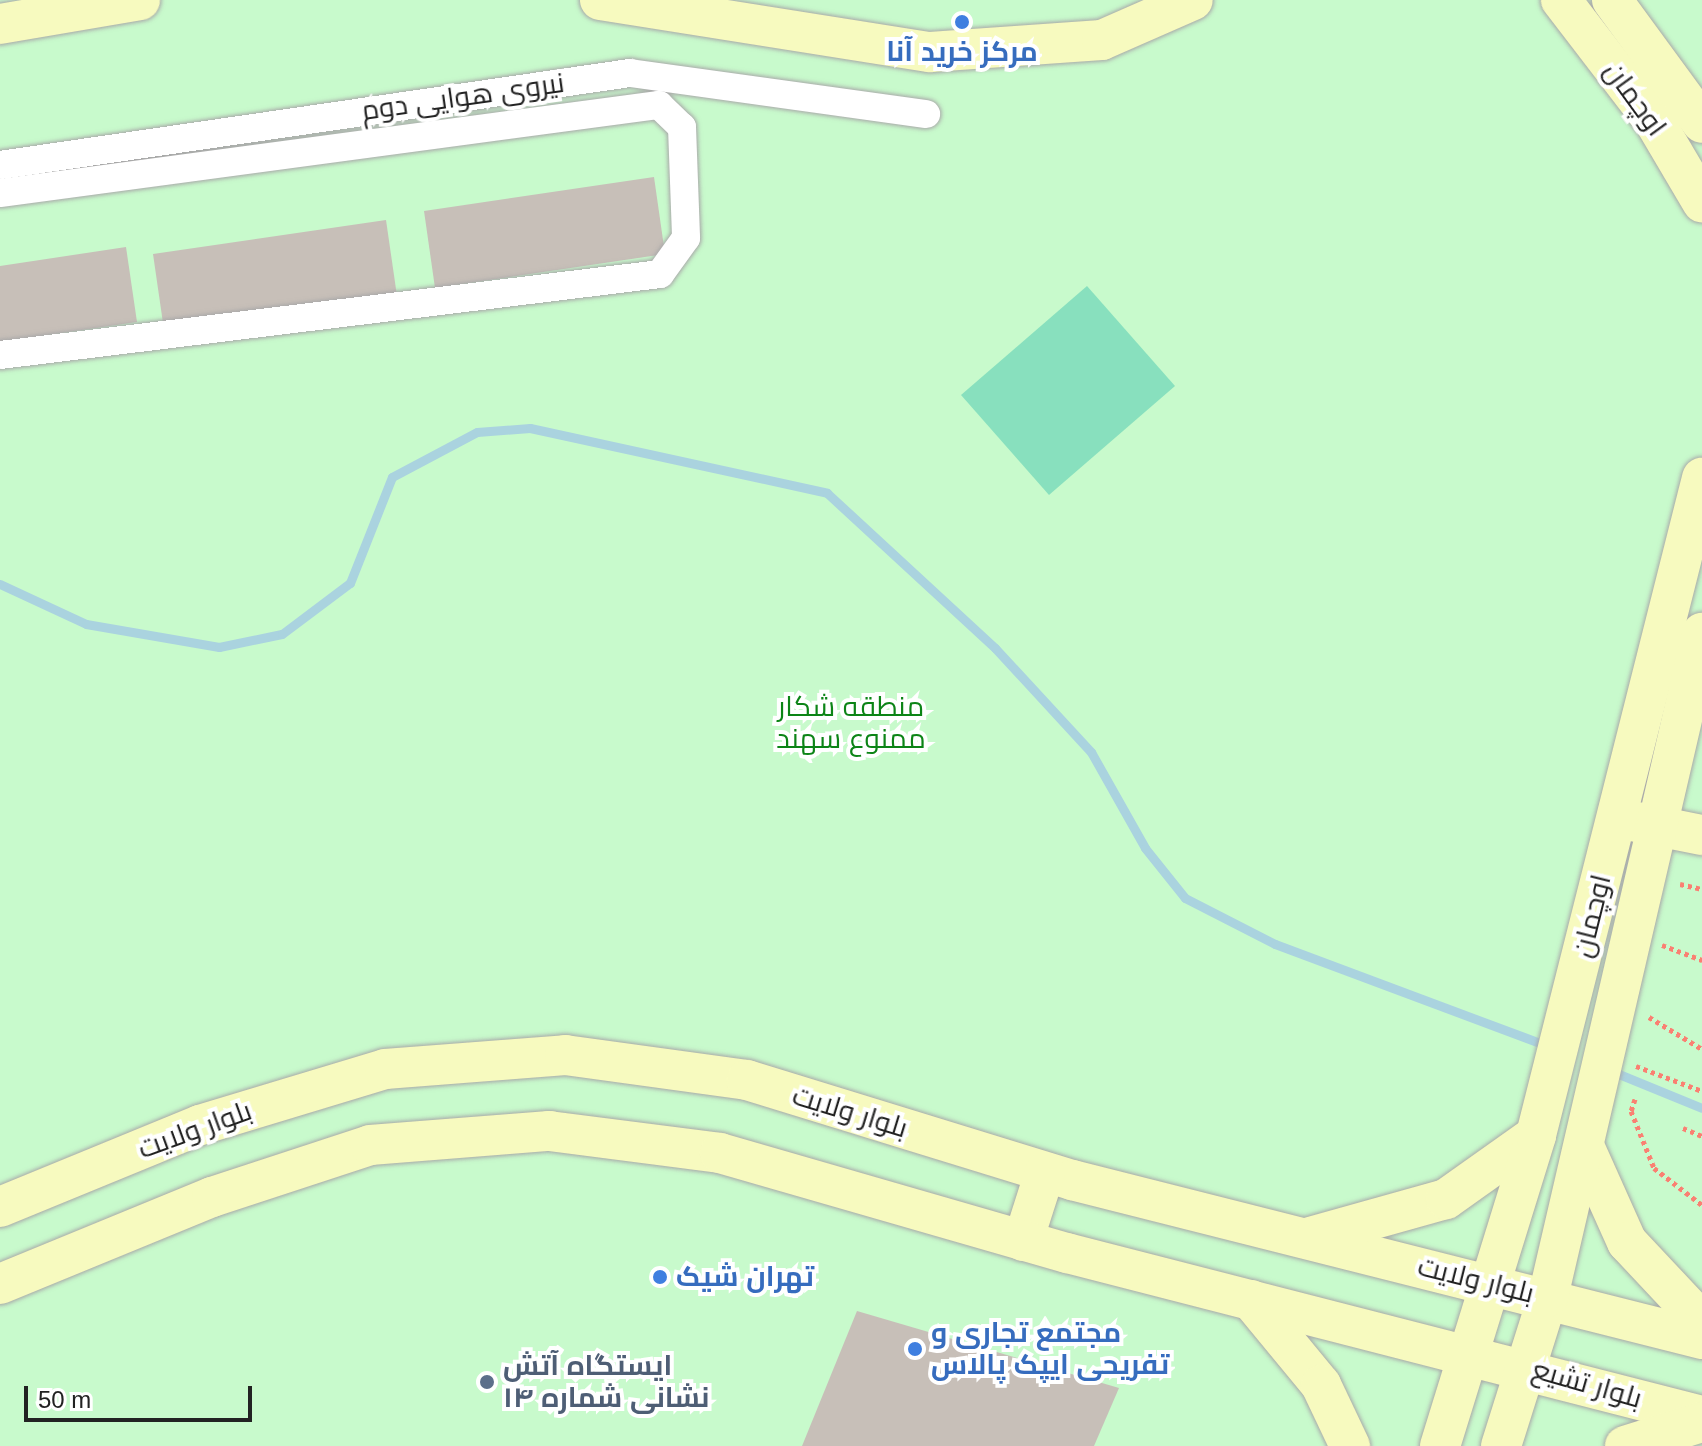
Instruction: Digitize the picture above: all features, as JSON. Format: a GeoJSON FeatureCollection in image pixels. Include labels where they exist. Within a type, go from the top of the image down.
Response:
{"type":"FeatureCollection","features":[{"type":"Feature","properties":{"kind":"main road"},"geometry":{"type":"LineString","coordinates":[[0,24],[140,0]]}},
{"type":"Feature","properties":{"kind":"main road"},"geometry":{"type":"LineString","coordinates":[[600,0],[930,52],[1102,40],[1193,0]]}},
{"type":"Feature","properties":{"kind":"main road","name":"اوچمان"},"geometry":{"type":"LineString","coordinates":[[1561,0],[1656,124],[1702,202]]}},
{"type":"Feature","properties":{"kind":"main road","name":"اوچمان"},"geometry":{"type":"LineString","coordinates":[[1612,0],[1702,123]]}},
{"type":"Feature","properties":{"kind":"main road","name":"اوچمان"},"geometry":{"type":"LineString","coordinates":[[1440,1446],[1472,1352],[1540,1119],[1702,478]]}},
{"type":"Feature","properties":{"kind":"main road","name":"اوچمان"},"geometry":{"type":"LineString","coordinates":[[1501,1446],[1548,1297],[1702,633]]}},
{"type":"Feature","properties":{"kind":"main road"},"geometry":{"type":"LineString","coordinates":[[1617,818],[1702,835]]}},
{"type":"Feature","properties":{"kind":"main road","name":"بلوار ولایت"},"geometry":{"type":"LineString","coordinates":[[0,1207],[200,1125],[385,1069],[565,1055],[747,1080],[1045,1172],[1548,1297],[1702,1339]]}},
{"type":"Feature","properties":{"kind":"main road"},"geometry":{"type":"LineString","coordinates":[[1307,1238],[1446,1199],[1540,1119]]}},
{"type":"Feature","properties":{"kind":"main road"},"geometry":{"type":"LineString","coordinates":[[0,1284],[212,1197],[370,1145],[549,1131],[720,1153],[1023,1241],[1251,1300],[1472,1352]]}},
{"type":"Feature","properties":{"kind":"main road"},"geometry":{"type":"LineString","coordinates":[[1584,1146],[1627,1242],[1702,1322]]}},
{"type":"Feature","properties":{"kind":"main road"},"geometry":{"type":"LineString","coordinates":[[1023,1241],[1045,1172]]}},
{"type":"Feature","properties":{"kind":"main road"},"geometry":{"type":"LineString","coordinates":[[1251,1300],[1321,1385],[1350,1446]]}},
{"type":"Feature","properties":{"kind":"main road","name":"بلوار تشیع"},"geometry":{"type":"LineString","coordinates":[[1472,1352],[1702,1419]]}},
{"type":"Feature","properties":{"kind":"main road"},"geometry":{"type":"LineString","coordinates":[[1625,1446],[1702,1419]]}},
{"type":"Feature","properties":{"kind":"street","name":"نیروی هوایی دوم"},"geometry":{"type":"LineString","coordinates":[[0,165],[630,73],[926,114]]}},
{"type":"Feature","properties":{"kind":"street"},"geometry":{"type":"LineString","coordinates":[[0,193],[659,105],[682,127],[686,238],[660,274],[0,355]]}},
{"type":"Feature","properties":{"kind":"path"},"geometry":{"type":"LineString","coordinates":[[1617,998],[1702,1049]]}},
{"type":"Feature","properties":{"kind":"path"},"geometry":{"type":"LineString","coordinates":[[1605,1054],[1702,1091]]}},
{"type":"Feature","properties":{"kind":"path"},"geometry":{"type":"LineString","coordinates":[[1635,1099],[1631,1111],[1654,1168],[1702,1205]]}},
{"type":"Feature","properties":{"kind":"path"},"geometry":{"type":"LineString","coordinates":[[1683,1128],[1702,1136]]}},
{"type":"Feature","properties":{"kind":"green space","name":"منطقه شکار ممنوع سهند"},"geometry":{"type":"Polygon","coordinates":[[[0,0],[1702,0],[1702,1446],[0,1446],[0,0]]]}},
{"type":"Feature","properties":{"kind":"green space"},"geometry":{"type":"Polygon","coordinates":[[[1087,286],[1175,386],[1049,495],[961,395],[1087,286]]]}},
{"type":"Feature","properties":{"kind":"building"},"geometry":{"type":"Polygon","coordinates":[[[654,177],[665,254],[435,288],[424,211],[654,177]]]}},
{"type":"Feature","properties":{"kind":"building"},"geometry":{"type":"Polygon","coordinates":[[[386,220],[397,296],[164,330],[153,254],[386,220]]]}},
{"type":"Feature","properties":{"kind":"building"},"geometry":{"type":"Polygon","coordinates":[[[126,247],[137,322],[0,342],[0,266],[126,247]]]}},
{"type":"Feature","properties":{"kind":"building","name":"مجتمع تجاری و تفریحی ایپک پالاس"},"geometry":{"type":"Polygon","coordinates":[[[857,1311],[1119,1388],[1094,1446],[802,1446],[857,1311]]]}},
{"type":"Feature","properties":{"kind":"waterway"},"geometry":{"type":"LineString","coordinates":[[0,584],[86,624],[219,647],[282,634],[350,583],[392,477],[477,432],[530,428],[827,493],[995,648],[1091,752],[1145,848],[1185,898],[1275,944],[1550,1047]]}},
{"type":"Feature","properties":{"kind":"waterway"},"geometry":{"type":"LineString","coordinates":[[1609,1070],[1702,1108]]}},
{"type":"Feature","properties":{"kind":"place","name":"مرکز خرید آنا"},"geometry":{"type":"Point","coordinates":[962,22]}},
{"type":"Feature","properties":{"kind":"place","name":"تهران شیک"},"geometry":{"type":"Point","coordinates":[660,1277]}},
{"type":"Feature","properties":{"kind":"place","name":"مجتمع تجاری و تفریحی ایپک پالاس"},"geometry":{"type":"Point","coordinates":[915,1349]}},
{"type":"Feature","properties":{"kind":"place","name":"ایستگاه آتش نشانی شماره ۱۴"},"geometry":{"type":"Point","coordinates":[487,1382]}}]}
